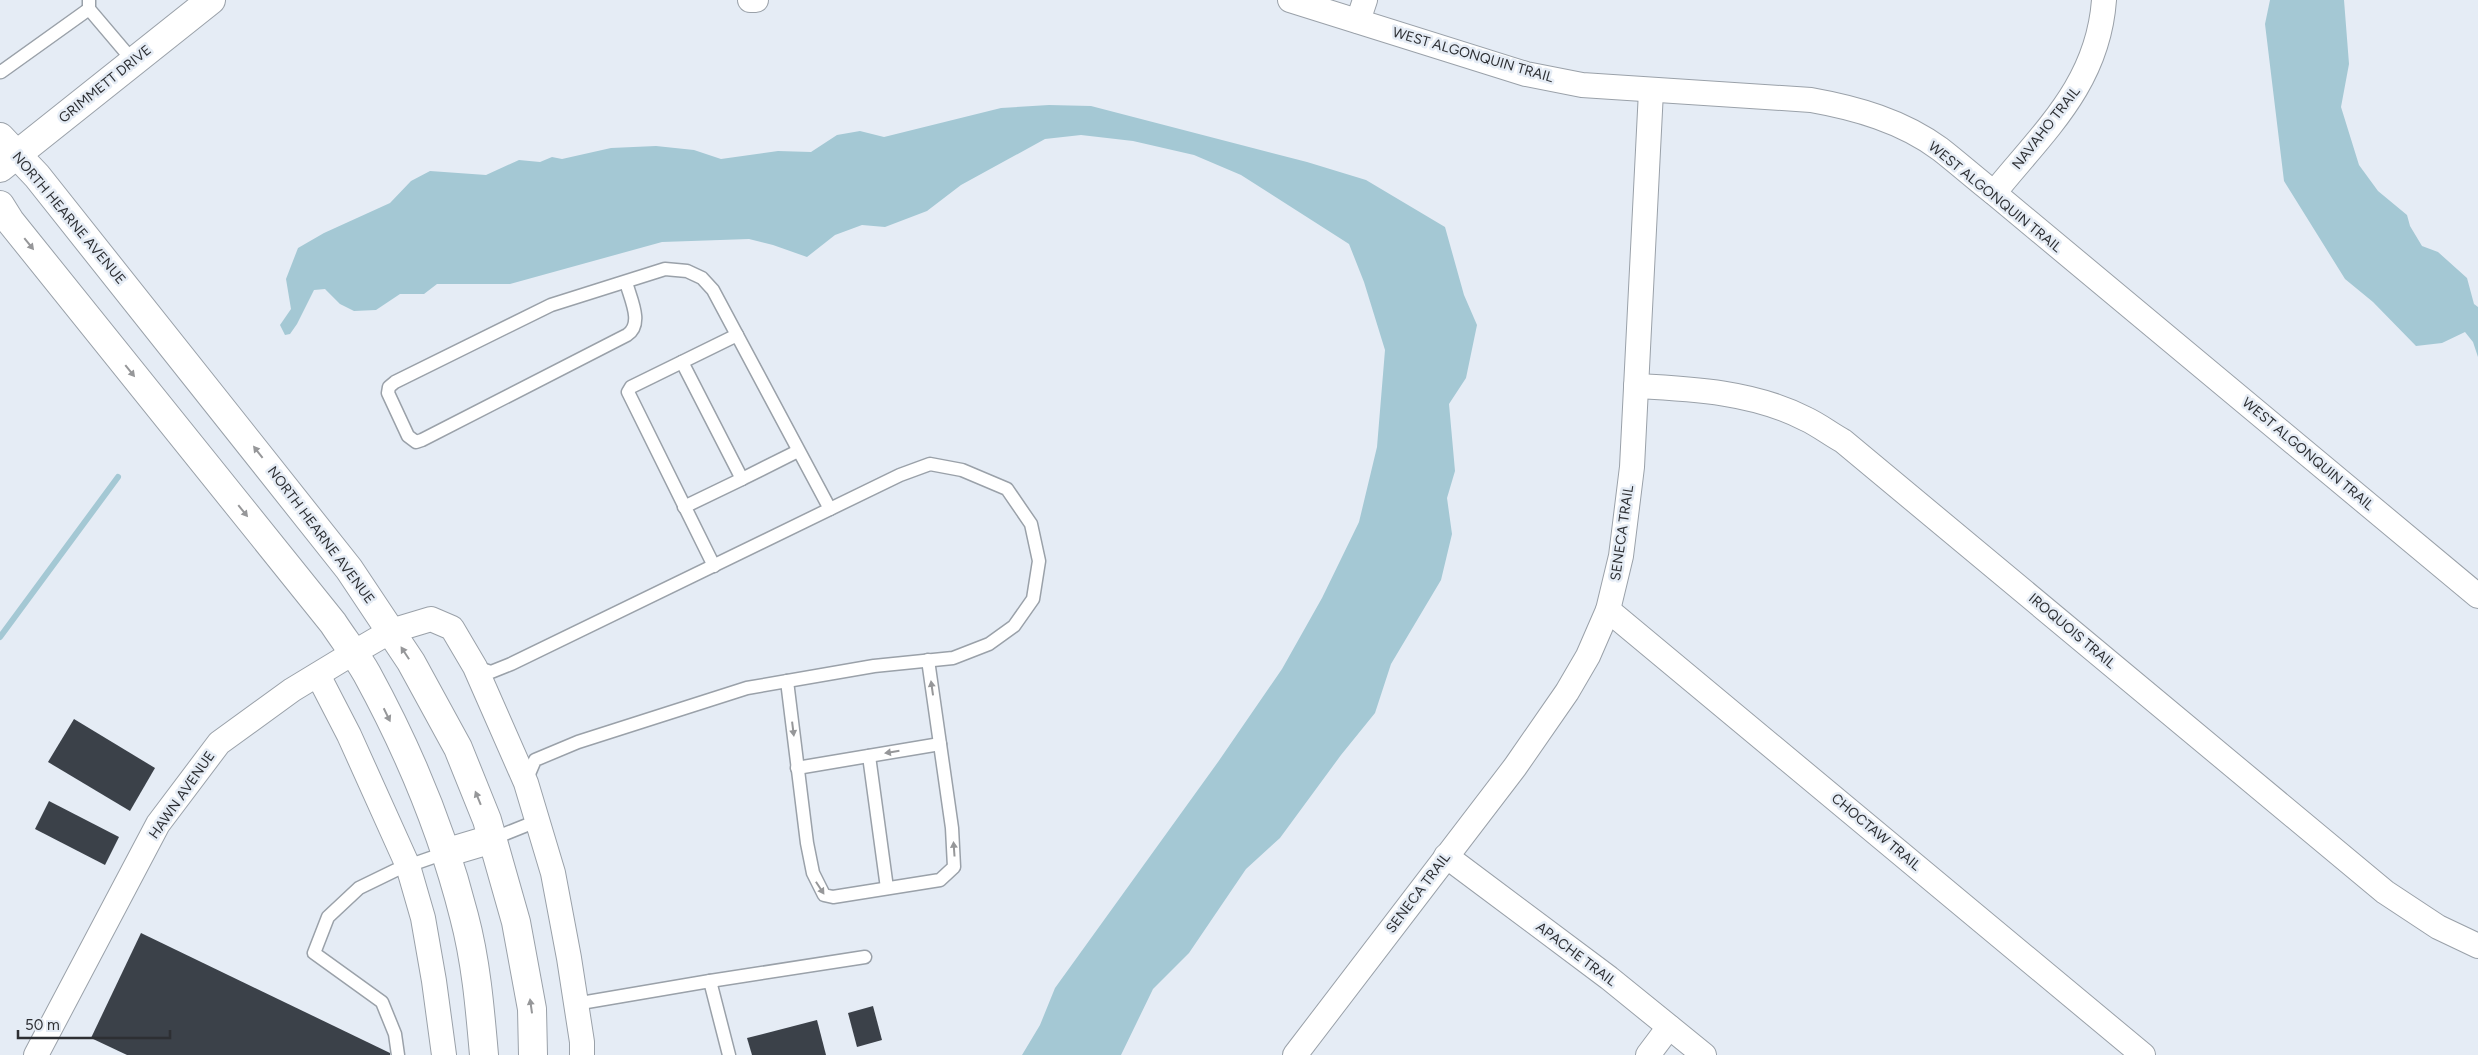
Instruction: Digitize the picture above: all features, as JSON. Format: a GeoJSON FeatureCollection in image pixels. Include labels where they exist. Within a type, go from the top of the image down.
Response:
{"type":"FeatureCollection","features":[{"type":"Feature","properties":{"kind":"street","name":"GRIMMETT DRIVE"},"geometry":{"type":"LineString","coordinates":[[6,153],[134,62],[210,0]]}},
{"type":"Feature","properties":{"kind":"street"},"geometry":{"type":"LineString","coordinates":[[750,0],[756,0]]}},
{"type":"Feature","properties":{"kind":"street","name":"WEST ALGONQUIN TRAIL"},"geometry":{"type":"LineString","coordinates":[[1290,0],[1362,11],[1526,74],[1582,85],[1811,100],[1838,104],[1877,116],[1903,127],[1938,148],[1994,193],[2478,596]]}},
{"type":"Feature","properties":{"kind":"street","name":"NAVAHO TRAIL"},"geometry":{"type":"LineString","coordinates":[[1994,193],[2075,94],[2095,53],[2103,20],[2104,0]]}},
{"type":"Feature","properties":{"kind":"street","name":"SENECA TRAIL"},"geometry":{"type":"LineString","coordinates":[[1295,1055],[1515,767],[1567,692],[1588,656],[1608,610],[1621,556],[1632,468],[1652,91]]}},
{"type":"Feature","properties":{"kind":"street","name":"NORTH HEARNE AVENUE"},"geometry":{"type":"LineString","coordinates":[[6,153],[37,176],[229,415],[349,569],[411,662],[458,748],[492,839],[516,922],[532,1009],[533,1055]]}},
{"type":"Feature","properties":{"kind":"street"},"geometry":{"type":"LineString","coordinates":[[0,205],[10,221],[333,624],[366,673],[401,744],[434,820],[465,917],[478,992],[484,1055]]}},
{"type":"Feature","properties":{"kind":"street","name":"IROQUOIS TRAIL"},"geometry":{"type":"LineString","coordinates":[[1636,386],[1693,389],[1745,397],[1806,419],[1843,441],[2385,892],[2438,927],[2478,946]]}},
{"type":"Feature","properties":{"kind":"street","name":"CHOCTAW TRAIL"},"geometry":{"type":"LineString","coordinates":[[1608,610],[2143,1055]]}},
{"type":"Feature","properties":{"kind":"street","name":"HAWN AVENUE"},"geometry":{"type":"LineString","coordinates":[[36,1055],[158,824],[220,743],[318,675],[390,631],[431,619],[452,628],[475,667],[526,783],[553,873],[569,958],[582,1042],[582,1055]]}},
{"type":"Feature","properties":{"kind":"street"},"geometry":{"type":"LineString","coordinates":[[318,675],[349,735],[408,866],[423,918],[444,1055]]}},
{"type":"Feature","properties":{"kind":"street"},"geometry":{"type":"LineString","coordinates":[[444,854],[492,839]]}},
{"type":"Feature","properties":{"kind":"street","name":"APACHE TRAIL"},"geometry":{"type":"LineString","coordinates":[[1446,856],[1609,978],[1704,1055]]}},
{"type":"Feature","properties":{"kind":"street"},"geometry":{"type":"LineString","coordinates":[[1648,1055],[1669,1027]]}},
{"type":"Feature","properties":{"kind":"lane"},"geometry":{"type":"LineString","coordinates":[[0,71],[2,72],[89,5],[134,62]]}},
{"type":"Feature","properties":{"kind":"lane"},"geometry":{"type":"LineString","coordinates":[[626,282],[636,320],[633,332],[422,440],[416,442],[408,436],[388,393],[389,387],[396,382],[551,305],[626,282],[666,270],[687,271],[696,275],[714,290],[736,335],[830,510]]}},
{"type":"Feature","properties":{"kind":"lane"},"geometry":{"type":"LineString","coordinates":[[714,566],[628,392],[631,387],[736,335]]}},
{"type":"Feature","properties":{"kind":"lane"},"geometry":{"type":"LineString","coordinates":[[682,362],[742,479]]}},
{"type":"Feature","properties":{"kind":"lane"},"geometry":{"type":"LineString","coordinates":[[684,507],[798,451]]}},
{"type":"Feature","properties":{"kind":"lane"},"geometry":{"type":"LineString","coordinates":[[475,667],[491,672],[511,664],[900,475],[930,464],[962,470],[1007,489],[1031,524],[1039,562],[1033,599],[1014,626],[989,644],[953,658],[874,666],[747,688],[578,742],[535,760],[526,783]]}},
{"type":"Feature","properties":{"kind":"lane"},"geometry":{"type":"LineString","coordinates":[[787,681],[808,851],[813,873],[824,895],[833,897],[940,880],[954,867],[952,828],[928,660]]}},
{"type":"Feature","properties":{"kind":"lane"},"geometry":{"type":"LineString","coordinates":[[797,768],[940,744]]}},
{"type":"Feature","properties":{"kind":"lane"},"geometry":{"type":"LineString","coordinates":[[869,756],[887,888]]}},
{"type":"Feature","properties":{"kind":"lane"},"geometry":{"type":"LineString","coordinates":[[492,839],[537,821]]}},
{"type":"Feature","properties":{"kind":"lane"},"geometry":{"type":"LineString","coordinates":[[398,1055],[395,1034],[382,1002],[314,953],[328,917],[359,888],[408,866],[444,854]]}},
{"type":"Feature","properties":{"kind":"lane"},"geometry":{"type":"LineString","coordinates":[[575,1004],[865,957]]}},
{"type":"Feature","properties":{"kind":"lane"},"geometry":{"type":"LineString","coordinates":[[710,981],[728,1055]]}},
{"type":"Feature","properties":{"kind":"water"},"geometry":{"type":"Polygon","coordinates":[[[2270,0],[2344,0],[2349,64],[2341,107],[2359,165],[2378,191],[2407,215],[2410,226],[2422,246],[2438,252],[2467,278],[2474,304],[2478,307],[2478,357],[2473,342],[2465,332],[2442,343],[2416,346],[2373,302],[2345,279],[2284,181],[2265,24],[2270,0]]]}},
{"type":"Feature","properties":{"kind":"water"},"geometry":{"type":"Polygon","coordinates":[[[1049,105],[1091,106],[1307,162],[1366,180],[1445,227],[1464,295],[1477,325],[1466,378],[1449,404],[1455,471],[1447,498],[1452,534],[1441,580],[1391,664],[1375,713],[1341,755],[1280,838],[1246,869],[1189,953],[1153,989],[1121,1055],[1022,1055],[1040,1025],[1055,988],[1218,762],[1282,669],[1322,598],[1359,522],[1377,447],[1385,350],[1364,282],[1349,244],[1241,175],[1194,155],[1133,141],[1081,135],[1045,139],[961,185],[927,211],[885,227],[862,225],[835,235],[807,257],[749,239],[662,242],[510,284],[437,284],[424,294],[400,294],[376,310],[354,311],[340,304],[325,289],[314,290],[290,334],[285,335],[280,325],[291,309],[286,279],[298,248],[324,233],[390,203],[411,181],[430,171],[486,175],[519,160],[540,162],[552,157],[562,159],[611,148],[656,146],[694,150],[721,159],[778,151],[811,152],[837,135],[860,131],[884,137],[1001,108],[1049,105]]]}},
{"type":"Feature","properties":{"kind":"building"},"geometry":{"type":"Polygon","coordinates":[[[74,719],[155,768],[130,811],[48,762],[74,719]]]}},
{"type":"Feature","properties":{"kind":"building"},"geometry":{"type":"Polygon","coordinates":[[[49,801],[119,837],[105,865],[35,829],[49,801]]]}},
{"type":"Feature","properties":{"kind":"building"},"geometry":{"type":"Polygon","coordinates":[[[141,933],[390,1053],[390,1055],[127,1055],[91,1038],[141,933]]]}},
{"type":"Feature","properties":{"kind":"building"},"geometry":{"type":"Polygon","coordinates":[[[873,1006],[882,1040],[857,1047],[848,1013],[873,1006]]]}},
{"type":"Feature","properties":{"kind":"building"},"geometry":{"type":"Polygon","coordinates":[[[817,1020],[826,1055],[752,1055],[747,1038],[817,1020]]]}},
{"type":"Feature","properties":{"kind":"waterway"},"geometry":{"type":"LineString","coordinates":[[0,637],[118,477]]}}]}
